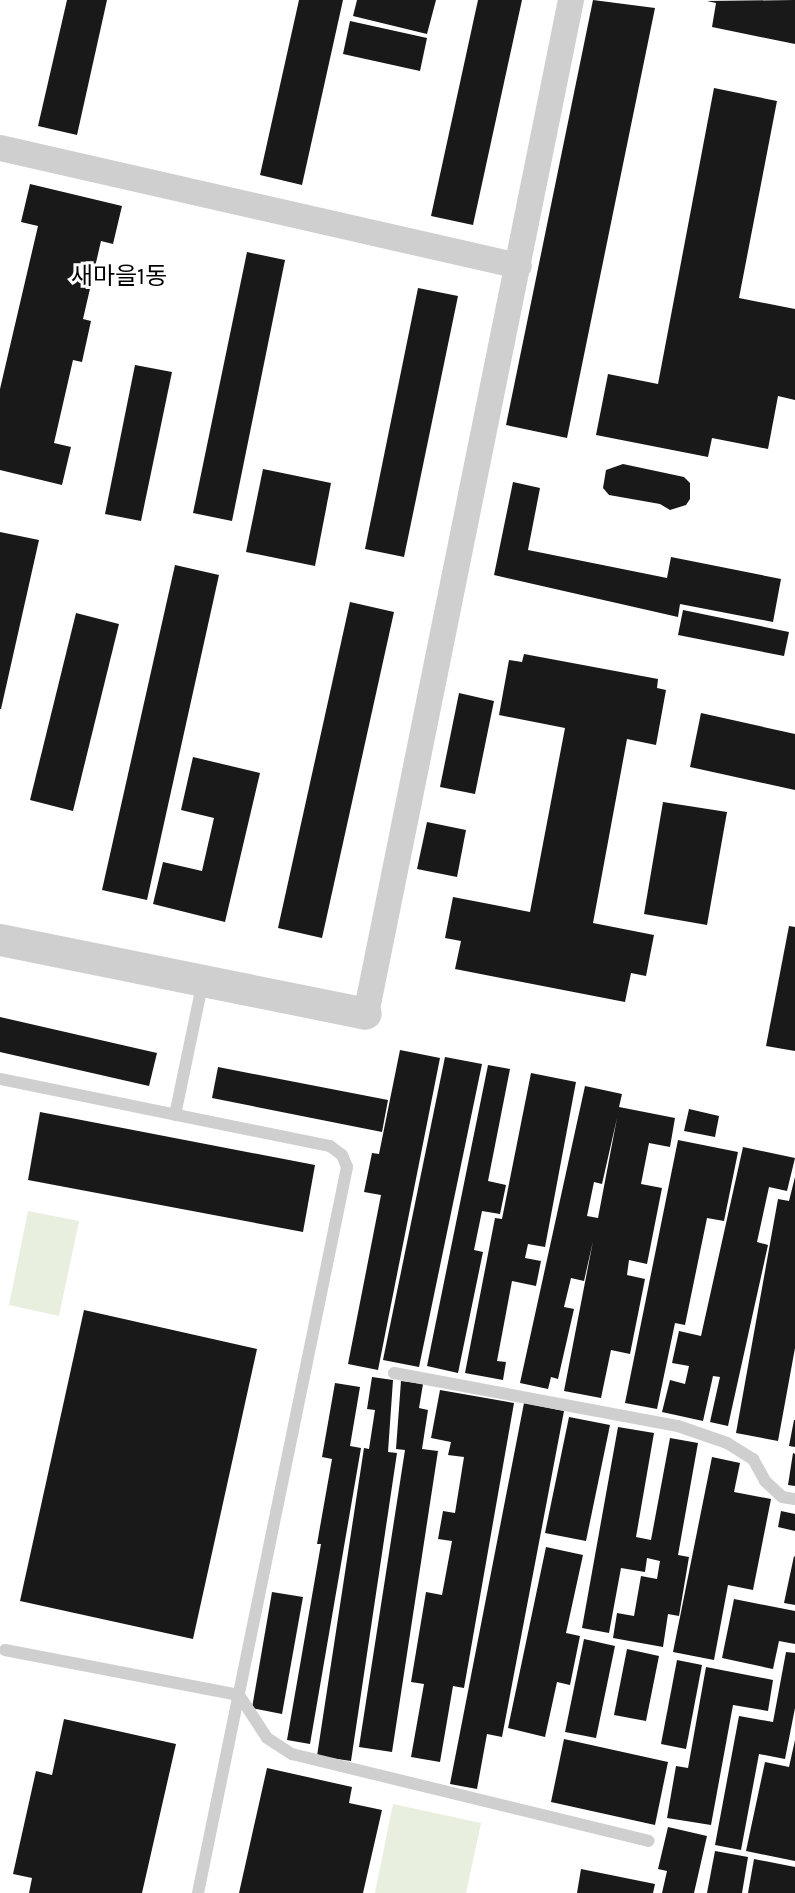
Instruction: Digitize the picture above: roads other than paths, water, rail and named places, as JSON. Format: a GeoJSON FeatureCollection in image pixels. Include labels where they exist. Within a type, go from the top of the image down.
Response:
{"type":"FeatureCollection","features":[{"type":"Feature","properties":{"kind":"street"},"geometry":{"type":"LineString","coordinates":[[0,940],[366,1014],[571,0]]}},
{"type":"Feature","properties":{"kind":"street"},"geometry":{"type":"LineString","coordinates":[[0,148],[519,266]]}},
{"type":"Feature","properties":{"kind":"lane"},"geometry":{"type":"LineString","coordinates":[[175,1115],[203,981]]}},
{"type":"Feature","properties":{"kind":"lane"},"geometry":{"type":"LineString","coordinates":[[0,1079],[330,1146],[342,1155],[346,1167],[198,1893]]}},
{"type":"Feature","properties":{"kind":"lane"},"geometry":{"type":"LineString","coordinates":[[394,1373],[678,1426],[727,1443],[753,1459],[765,1481],[782,1497],[795,1499]]}},
{"type":"Feature","properties":{"kind":"lane"},"geometry":{"type":"LineString","coordinates":[[5,1650],[239,1695],[267,1738],[292,1754],[649,1841]]}},
{"type":"Feature","properties":{"kind":"district","name":"새마을1동"},"geometry":{"type":"Point","coordinates":[119,277]}}]}
